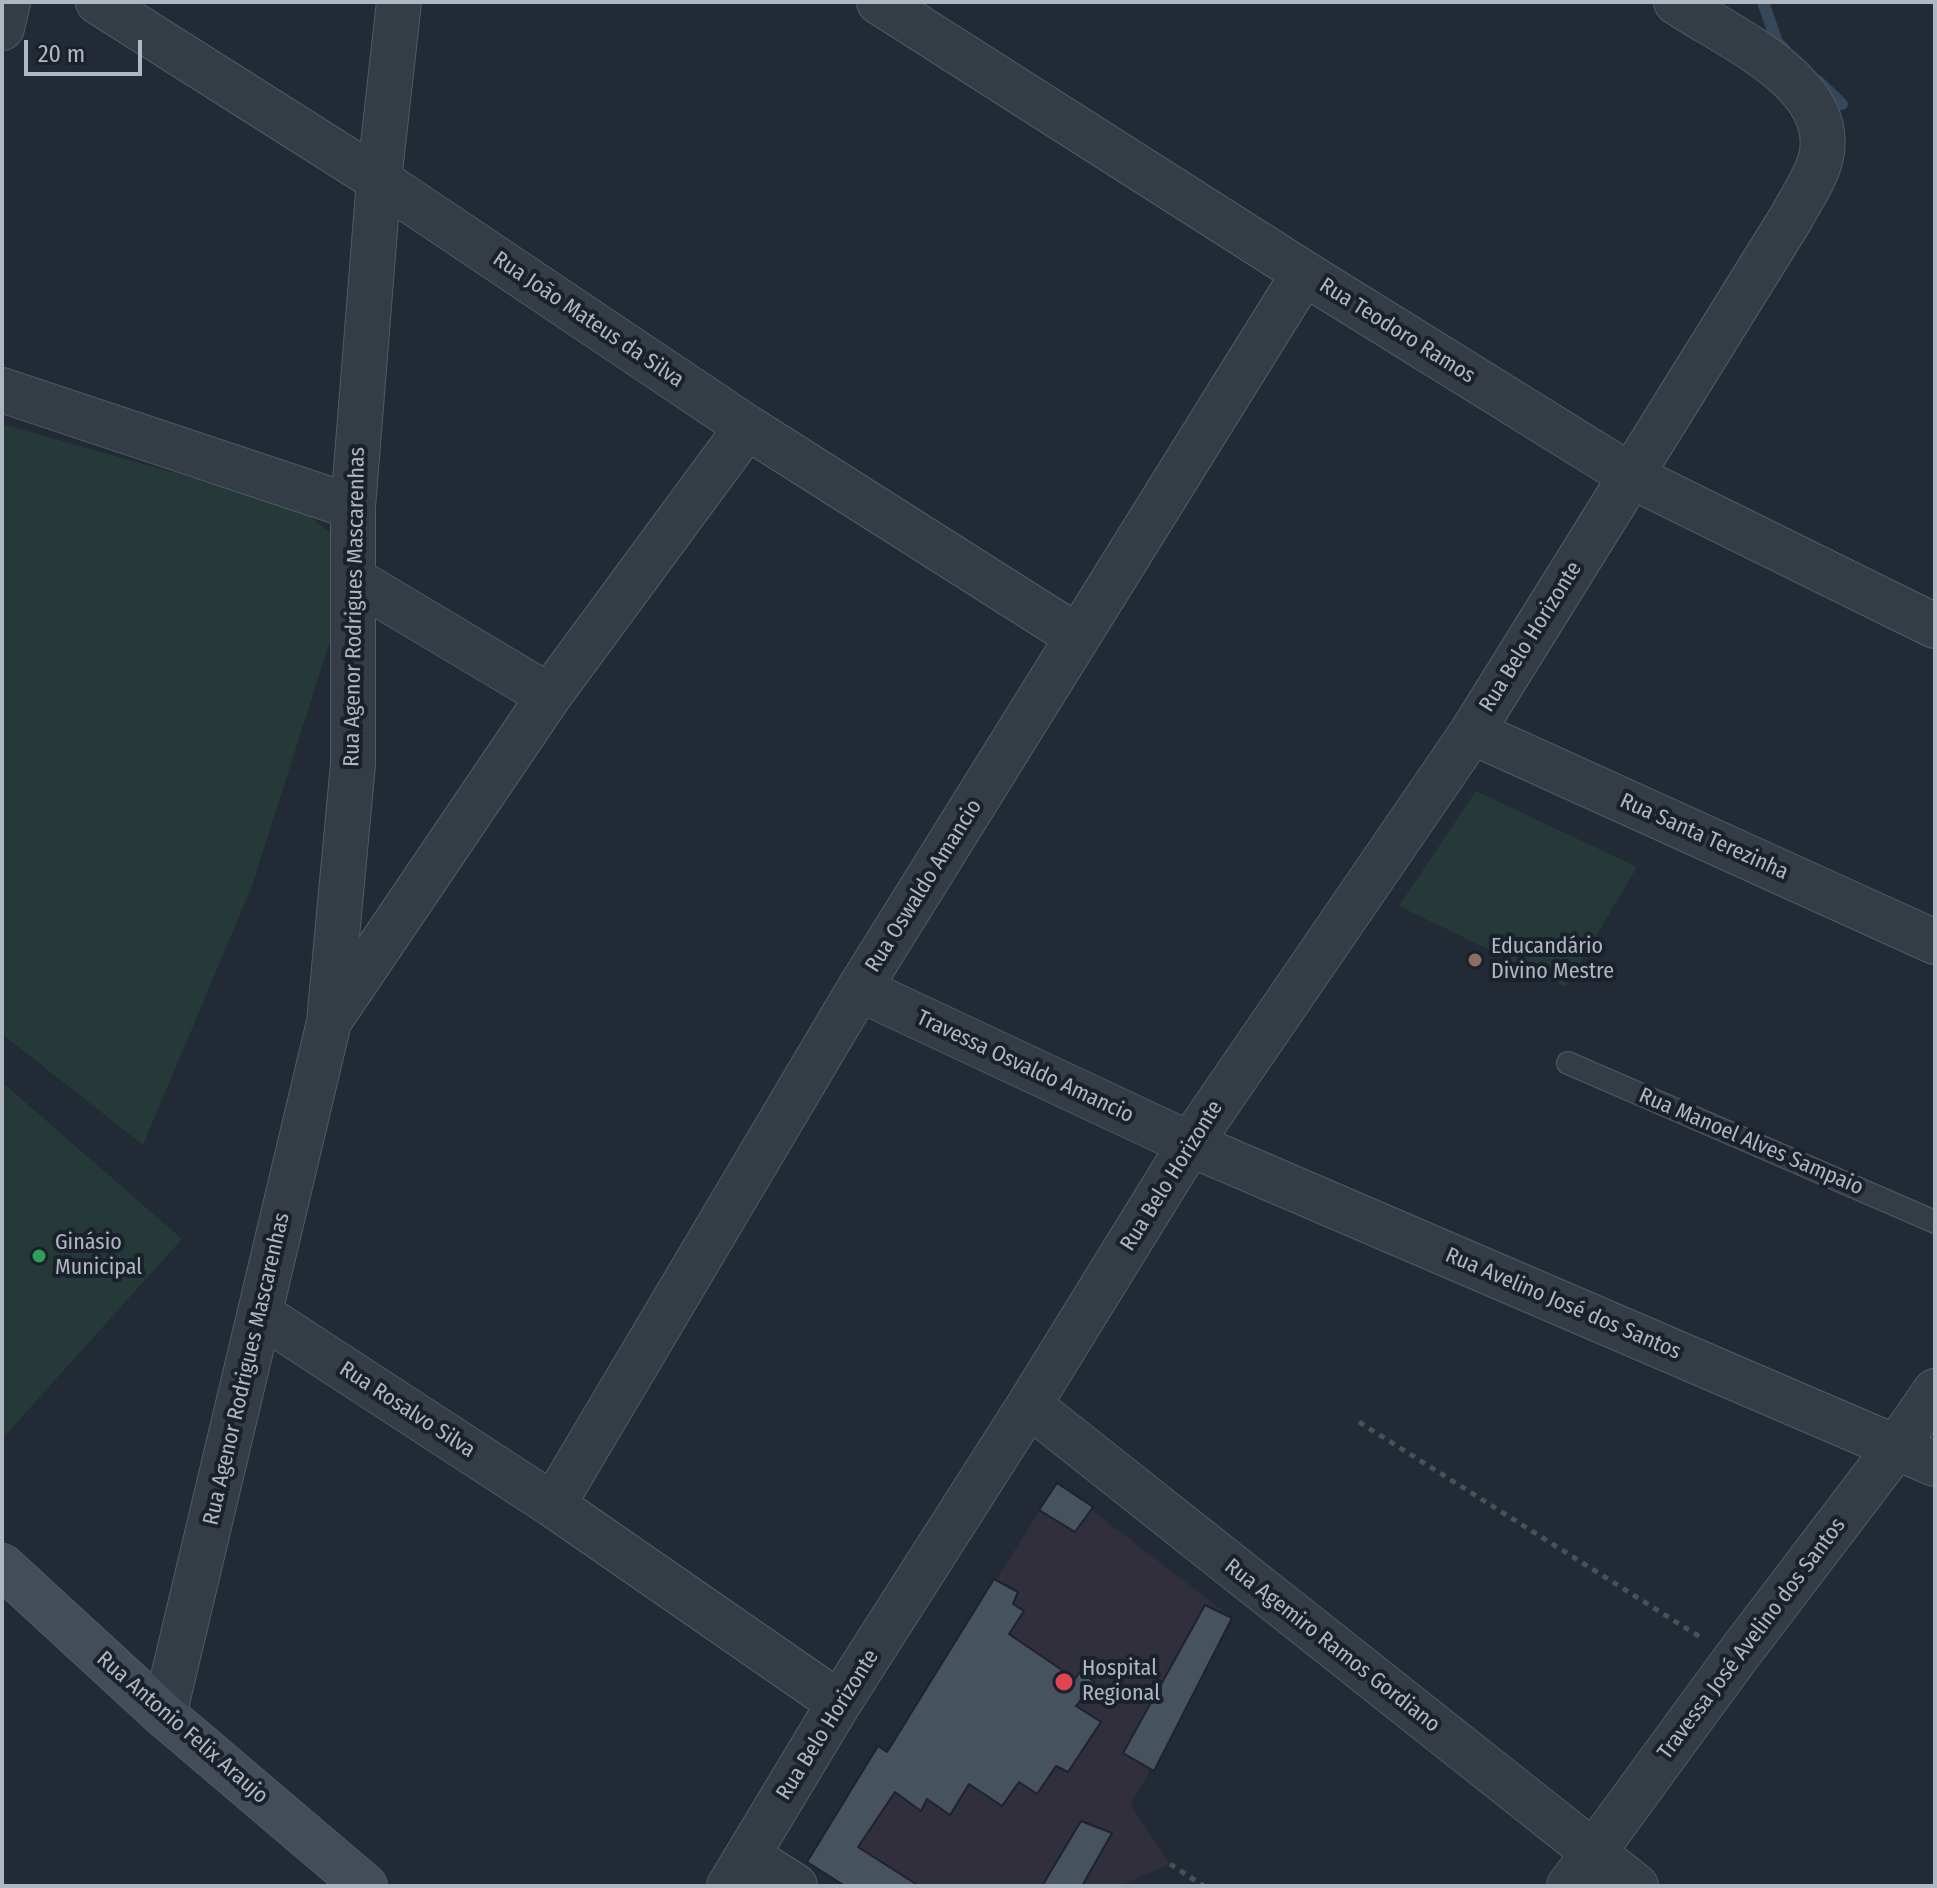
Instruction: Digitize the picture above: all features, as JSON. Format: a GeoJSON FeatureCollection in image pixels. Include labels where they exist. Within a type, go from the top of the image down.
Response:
{"type":"FeatureCollection","features":[{"type":"Feature","properties":{"kind":"main road","name":"Rua Antonio Felix Araujo"},"geometry":{"type":"LineString","coordinates":[[2,1566],[164,1715],[365,1886]]}},
{"type":"Feature","properties":{"kind":"street"},"geometry":{"type":"LineString","coordinates":[[2,28],[8,2]]}},
{"type":"Feature","properties":{"kind":"street","name":"Rua João Mateus da Silva"},"geometry":{"type":"LineString","coordinates":[[98,2],[379,180],[747,427],[1078,637]]}},
{"type":"Feature","properties":{"kind":"street","name":"Rua Agenor Rodrigues Mascarenhas"},"geometry":{"type":"LineString","coordinates":[[164,1715],[329,1022],[353,764],[353,507],[379,180],[399,2]]}},
{"type":"Feature","properties":{"kind":"street","name":"Rua Teodoro Ramos"},"geometry":{"type":"LineString","coordinates":[[879,2],[1304,273],[1631,476],[1935,626]]}},
{"type":"Feature","properties":{"kind":"street","name":"Rua Belo Horizonte"},"geometry":{"type":"LineString","coordinates":[[739,1871],[839,1703],[1029,1405],[1190,1144],[1472,732],[1791,218],[1821,159],[1823,130],[1812,102],[1774,64],[1676,2]]}},
{"type":"Feature","properties":{"kind":"street","name":"Rua Oswaldo Amancio"},"geometry":{"type":"LineString","coordinates":[[553,1505],[859,989],[1304,273]]}},
{"type":"Feature","properties":{"kind":"street"},"geometry":{"type":"LineString","coordinates":[[2,390],[353,507]]}},
{"type":"Feature","properties":{"kind":"street","name":"Rua Agenor Rodrigues Mascarenhas"},"geometry":{"type":"LineString","coordinates":[[329,1022],[549,696],[747,427]]}},
{"type":"Feature","properties":{"kind":"street"},"geometry":{"type":"LineString","coordinates":[[353,579],[549,696]]}},
{"type":"Feature","properties":{"kind":"street","name":"Rua Santa Terezinha"},"geometry":{"type":"LineString","coordinates":[[1472,732],[1935,942]]}},
{"type":"Feature","properties":{"kind":"street","name":"Travessa Osvaldo Amancio"},"geometry":{"type":"LineString","coordinates":[[859,989],[1190,1144]]}},
{"type":"Feature","properties":{"kind":"street","name":"Rua Avelino José dos Santos"},"geometry":{"type":"LineString","coordinates":[[1190,1144],[1916,1455]]}},
{"type":"Feature","properties":{"kind":"street","name":"Rua Rosalvo Silva"},"geometry":{"type":"LineString","coordinates":[[260,1314],[553,1505],[839,1703]]}},
{"type":"Feature","properties":{"kind":"street","name":"Travessa José Avelino dos Santos"},"geometry":{"type":"LineString","coordinates":[[1582,1870],[1735,1659],[1916,1455],[1935,1391]]}},
{"type":"Feature","properties":{"kind":"street","name":"Rua Agemiro Ramos Gordiano"},"geometry":{"type":"LineString","coordinates":[[1029,1405],[1582,1870],[1636,1886]]}},
{"type":"Feature","properties":{"kind":"street"},"geometry":{"type":"LineString","coordinates":[[739,1871],[795,1886]]}},
{"type":"Feature","properties":{"kind":"lane","name":"Rua Manoel Alves Sampaio"},"geometry":{"type":"LineString","coordinates":[[1568,1063],[1935,1222]]}},
{"type":"Feature","properties":{"kind":"path"},"geometry":{"type":"LineString","coordinates":[[1359,1422],[1735,1659]]}},
{"type":"Feature","properties":{"kind":"path"},"geometry":{"type":"LineString","coordinates":[[1170,1864],[1204,1886]]}},
{"type":"Feature","properties":{"kind":"shaded area"},"geometry":{"type":"Polygon","coordinates":[[[2,424],[302,509],[332,535],[337,619],[252,886],[143,1145],[2,1034],[2,424]]]}},
{"type":"Feature","properties":{"kind":"shaded area"},"geometry":{"type":"Polygon","coordinates":[[[1476,791],[1637,867],[1566,987],[1399,906],[1476,791]]]}},
{"type":"Feature","properties":{"kind":"shaded area"},"geometry":{"type":"Polygon","coordinates":[[[2,1082],[182,1239],[2,1439],[2,1082]]]}},
{"type":"Feature","properties":{"kind":"shaded area","name":"Hospital Regional"},"geometry":{"type":"Polygon","coordinates":[[[1057,1483],[1232,1618],[1131,1805],[1170,1864],[1119,1886],[845,1886],[807,1862],[878,1746],[888,1751],[1057,1483]]]}},
{"type":"Feature","properties":{"kind":"building"},"geometry":{"type":"Polygon","coordinates":[[[1057,1483],[1093,1507],[1075,1532],[1039,1510],[1057,1483]]]}},
{"type":"Feature","properties":{"kind":"building"},"geometry":{"type":"Polygon","coordinates":[[[994,1579],[1018,1592],[1013,1604],[1024,1611],[1009,1634],[1075,1679],[1080,1672],[1095,1682],[1076,1706],[1101,1722],[1068,1772],[1056,1766],[1037,1794],[1019,1782],[1002,1806],[969,1784],[950,1815],[927,1799],[921,1811],[895,1792],[858,1847],[919,1886],[845,1886],[807,1862],[878,1746],[887,1752],[994,1579]]]}},
{"type":"Feature","properties":{"kind":"building"},"geometry":{"type":"Polygon","coordinates":[[[1205,1605],[1232,1618],[1154,1771],[1123,1753],[1205,1605]]]}},
{"type":"Feature","properties":{"kind":"building"},"geometry":{"type":"Polygon","coordinates":[[[1081,1821],[1112,1833],[1082,1886],[1042,1886],[1081,1821]]]}},
{"type":"Feature","properties":{"kind":"waterway"},"geometry":{"type":"LineString","coordinates":[[1763,2],[1777,42],[1785,50]]}},
{"type":"Feature","properties":{"kind":"waterway"},"geometry":{"type":"LineString","coordinates":[[1818,81],[1842,104]]}},
{"type":"Feature","properties":{"kind":"place","name":"Educandário Divino Mestre"},"geometry":{"type":"Point","coordinates":[1475,960]}},
{"type":"Feature","properties":{"kind":"place","name":"Ginásio Municipal"},"geometry":{"type":"Point","coordinates":[39,1256]}},
{"type":"Feature","properties":{"kind":"place","name":"Hospital Regional"},"geometry":{"type":"Point","coordinates":[1064,1682]}}]}
